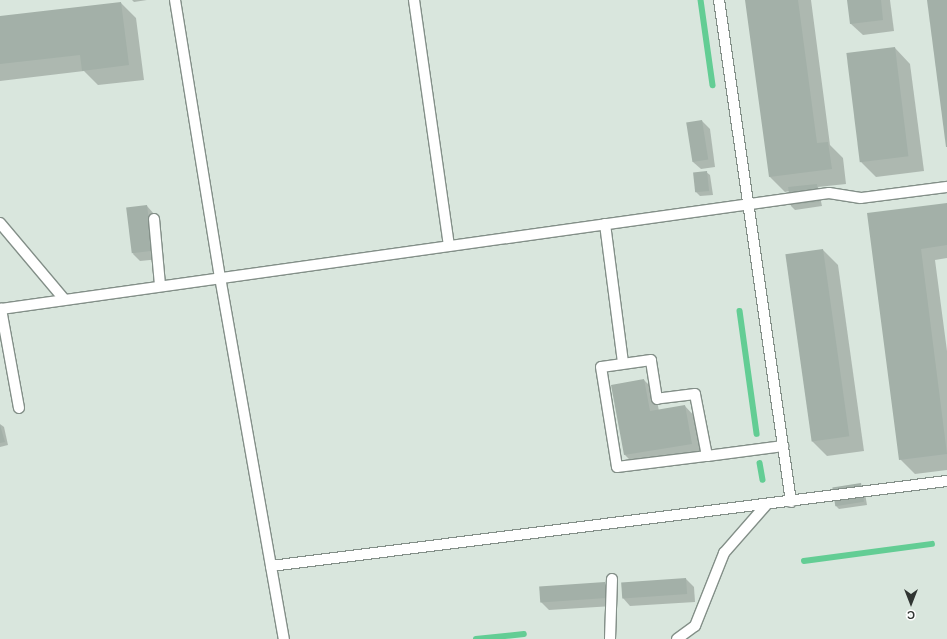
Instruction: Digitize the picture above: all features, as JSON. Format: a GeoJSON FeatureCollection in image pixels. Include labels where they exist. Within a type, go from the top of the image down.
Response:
{"type":"FeatureCollection","features":[{"type":"Feature","properties":{"kind":"lane"},"geometry":{"type":"LineString","coordinates":[[175,0],[220,277],[284,639]]}},
{"type":"Feature","properties":{"kind":"lane"},"geometry":{"type":"LineString","coordinates":[[414,0],[449,246]]}},
{"type":"Feature","properties":{"kind":"lane"},"geometry":{"type":"LineString","coordinates":[[719,0],[791,502]]}},
{"type":"Feature","properties":{"kind":"lane"},"geometry":{"type":"LineString","coordinates":[[19,408],[1,308],[829,193],[860,198],[947,187]]}},
{"type":"Feature","properties":{"kind":"lane"},"geometry":{"type":"LineString","coordinates":[[154,219],[160,285]]}},
{"type":"Feature","properties":{"kind":"lane"},"geometry":{"type":"LineString","coordinates":[[0,223],[64,299]]}},
{"type":"Feature","properties":{"kind":"lane"},"geometry":{"type":"LineString","coordinates":[[605,224],[623,363]]}},
{"type":"Feature","properties":{"kind":"lane"},"geometry":{"type":"LineString","coordinates":[[707,456],[694,394],[657,399],[651,360],[601,367],[618,467],[707,456],[783,446]]}},
{"type":"Feature","properties":{"kind":"lane"},"geometry":{"type":"LineString","coordinates":[[271,566],[791,502],[947,481]]}},
{"type":"Feature","properties":{"kind":"lane"},"geometry":{"type":"LineString","coordinates":[[677,639],[695,626],[724,554],[766,505]]}},
{"type":"Feature","properties":{"kind":"lane"},"geometry":{"type":"LineString","coordinates":[[610,639],[612,578]]}},
{"type":"Feature","properties":{"kind":"building"},"geometry":{"type":"Polygon","coordinates":[[[745,0],[798,0],[817,143],[828,142],[832,169],[769,177],[745,0]]]}},
{"type":"Feature","properties":{"kind":"building"},"geometry":{"type":"Polygon","coordinates":[[[847,0],[881,0],[883,20],[850,24],[847,0]]]}},
{"type":"Feature","properties":{"kind":"building"},"geometry":{"type":"Polygon","coordinates":[[[927,0],[947,0],[947,147],[946,147],[927,0]]]}},
{"type":"Feature","properties":{"kind":"building"},"geometry":{"type":"Polygon","coordinates":[[[121,2],[129,65],[82,71],[80,55],[0,64],[0,16],[121,2]]]}},
{"type":"Feature","properties":{"kind":"building"},"geometry":{"type":"Polygon","coordinates":[[[895,47],[908,156],[860,162],[846,53],[895,47]]]}},
{"type":"Feature","properties":{"kind":"building"},"geometry":{"type":"Polygon","coordinates":[[[702,120],[708,160],[692,162],[686,123],[702,120]]]}},
{"type":"Feature","properties":{"kind":"building"},"geometry":{"type":"Polygon","coordinates":[[[707,171],[709,191],[695,192],[693,172],[707,171]]]}},
{"type":"Feature","properties":{"kind":"building"},"geometry":{"type":"Polygon","coordinates":[[[817,184],[819,202],[790,205],[788,187],[817,184]]]}},
{"type":"Feature","properties":{"kind":"building"},"geometry":{"type":"Polygon","coordinates":[[[947,203],[947,245],[921,249],[947,454],[899,460],[867,213],[947,203]]]}},
{"type":"Feature","properties":{"kind":"building"},"geometry":{"type":"Polygon","coordinates":[[[147,205],[153,251],[132,253],[126,208],[147,205]]]}},
{"type":"Feature","properties":{"kind":"building"},"geometry":{"type":"Polygon","coordinates":[[[823,249],[849,436],[812,441],[785,254],[823,249]]]}},
{"type":"Feature","properties":{"kind":"building"},"geometry":{"type":"Polygon","coordinates":[[[644,379],[650,411],[685,405],[692,444],[624,455],[611,385],[644,379]]]}},
{"type":"Feature","properties":{"kind":"building"},"geometry":{"type":"Polygon","coordinates":[[[0,425],[5,442],[0,443],[0,425]]]}},
{"type":"Feature","properties":{"kind":"building"},"geometry":{"type":"Polygon","coordinates":[[[861,483],[864,502],[835,506],[832,488],[861,483]]]}},
{"type":"Feature","properties":{"kind":"building"},"geometry":{"type":"Polygon","coordinates":[[[686,578],[687,594],[622,598],[621,583],[686,578]]]}},
{"type":"Feature","properties":{"kind":"building"},"geometry":{"type":"Polygon","coordinates":[[[605,582],[606,598],[540,603],[539,587],[605,582]]]}},
{"type":"Feature","properties":{"kind":"waterway"},"geometry":{"type":"LineString","coordinates":[[701,0],[713,85]]}},
{"type":"Feature","properties":{"kind":"waterway"},"geometry":{"type":"LineString","coordinates":[[740,311],[757,434]]}},
{"type":"Feature","properties":{"kind":"waterway"},"geometry":{"type":"LineString","coordinates":[[760,463],[763,480]]}},
{"type":"Feature","properties":{"kind":"waterway"},"geometry":{"type":"LineString","coordinates":[[804,561],[932,544]]}},
{"type":"Feature","properties":{"kind":"waterway"},"geometry":{"type":"LineString","coordinates":[[476,639],[524,634]]}}]}
